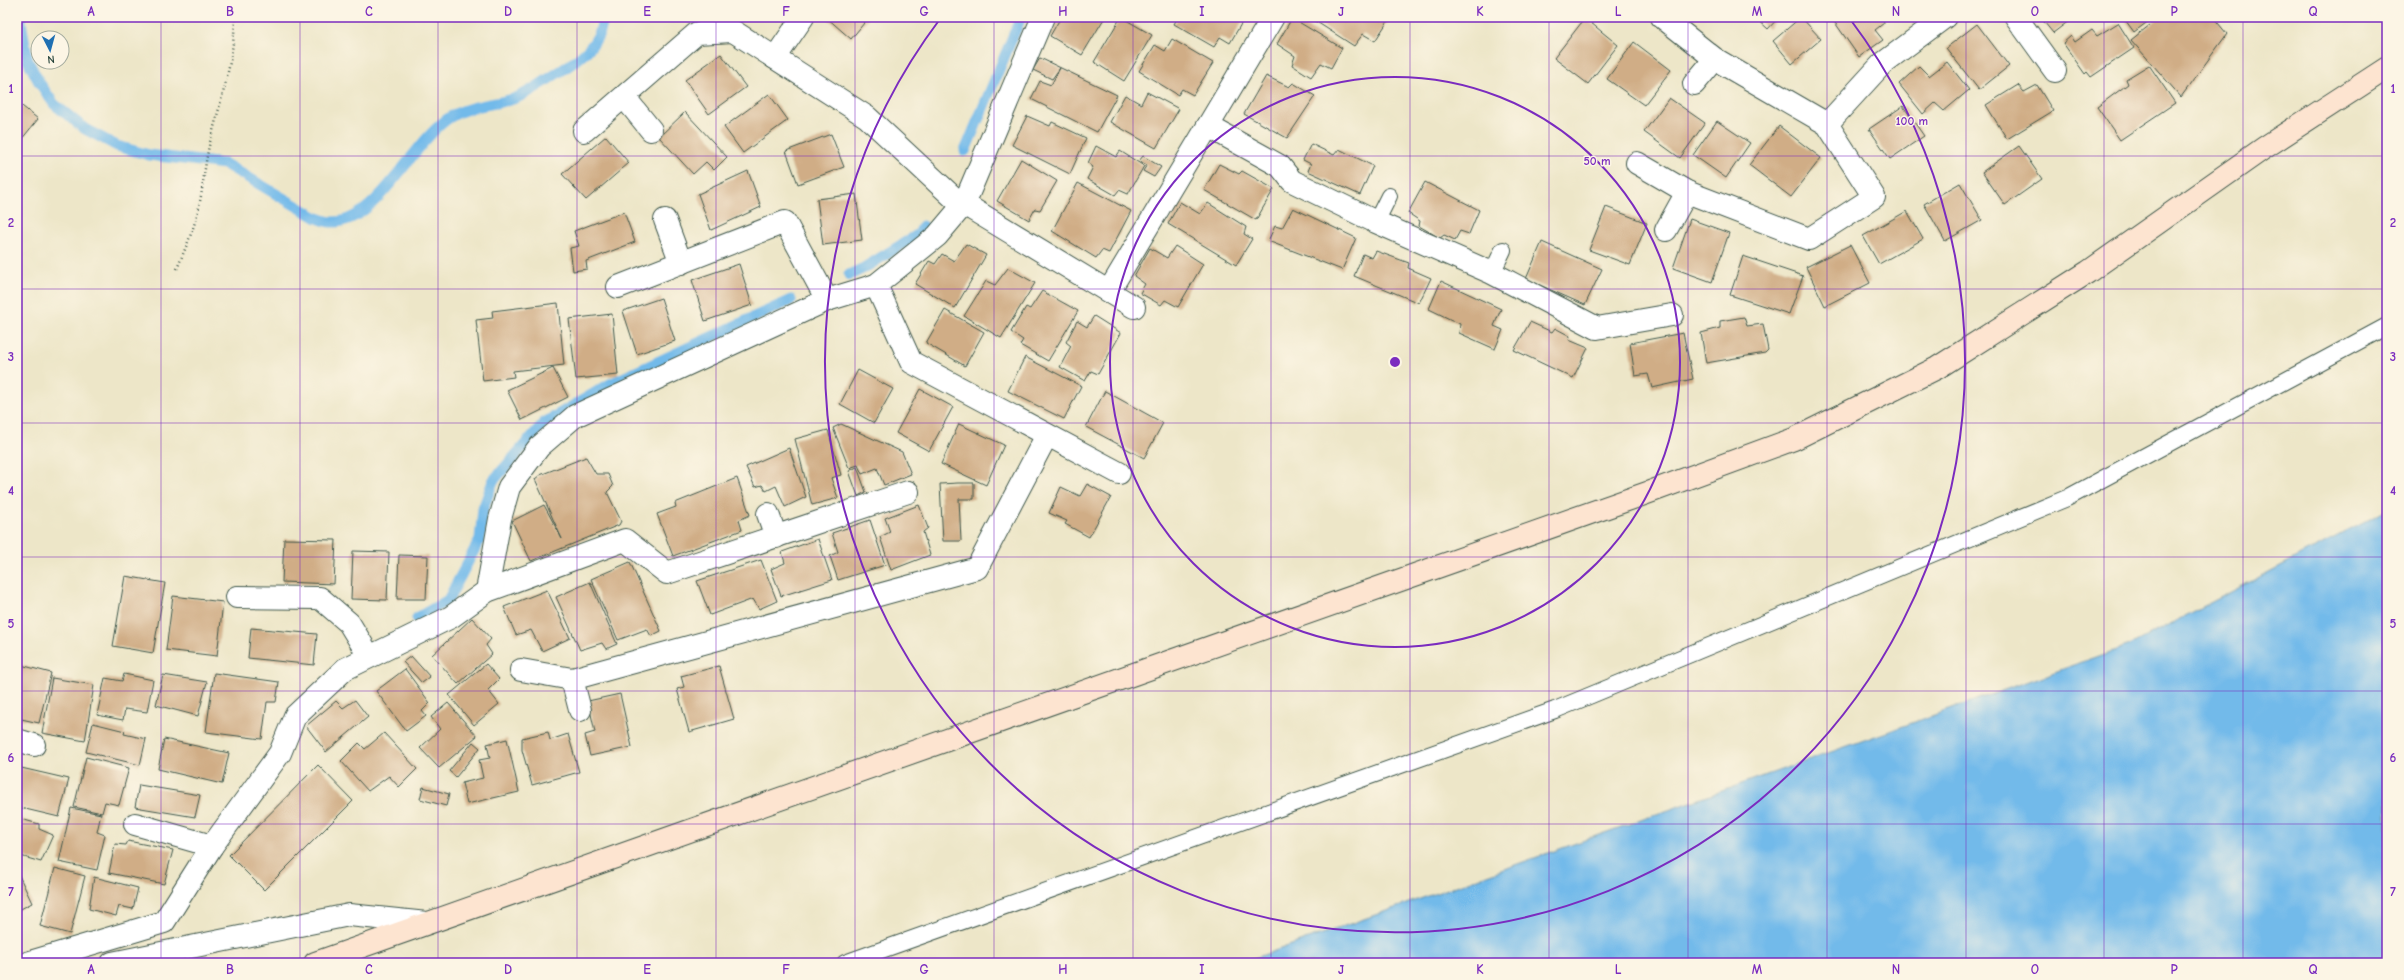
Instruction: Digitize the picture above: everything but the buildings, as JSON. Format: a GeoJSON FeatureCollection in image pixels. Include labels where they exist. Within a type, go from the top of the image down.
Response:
{"type":"FeatureCollection","features":[{"type":"Feature","properties":{"kind":"street"},"geometry":{"type":"LineString","coordinates":[[775,58],[803,17]]}},
{"type":"Feature","properties":{"kind":"street"},"geometry":{"type":"LineString","coordinates":[[487,590],[500,519],[509,487],[539,446],[575,416],[827,300],[876,285],[936,236],[964,204],[1043,17]]}},
{"type":"Feature","properties":{"kind":"street"},"geometry":{"type":"LineString","coordinates":[[1109,291],[1273,17]]}},
{"type":"Feature","properties":{"kind":"street"},"geometry":{"type":"LineString","coordinates":[[1637,163],[1687,192],[1809,239],[1874,197],[1827,124],[1715,59],[1662,17]]}},
{"type":"Feature","properties":{"kind":"street"},"geometry":{"type":"LineString","coordinates":[[1827,124],[1882,64],[1946,17]]}},
{"type":"Feature","properties":{"kind":"street"},"geometry":{"type":"LineString","coordinates":[[2016,17],[2055,71]]}},
{"type":"Feature","properties":{"kind":"street"},"geometry":{"type":"LineString","coordinates":[[584,131],[625,98],[697,33],[733,31],[867,117],[954,198],[1134,306]]}},
{"type":"Feature","properties":{"kind":"street"},"geometry":{"type":"LineString","coordinates":[[1694,84],[1715,59]]}},
{"type":"Feature","properties":{"kind":"street"},"geometry":{"type":"LineString","coordinates":[[315,963],[1639,496],[1794,438],[1937,368],[2088,272],[2264,148],[2387,68]]}},
{"type":"Feature","properties":{"kind":"street"},"geometry":{"type":"LineString","coordinates":[[625,98],[651,130]]}},
{"type":"Feature","properties":{"kind":"street"},"geometry":{"type":"LineString","coordinates":[[1208,126],[1280,166],[1292,180],[1376,222],[1492,273],[1597,328],[1672,315]]}},
{"type":"Feature","properties":{"kind":"street"},"geometry":{"type":"LineString","coordinates":[[1666,230],[1687,192]]}},
{"type":"Feature","properties":{"kind":"street"},"geometry":{"type":"LineString","coordinates":[[665,220],[682,263]]}},
{"type":"Feature","properties":{"kind":"street"},"geometry":{"type":"LineString","coordinates":[[618,287],[785,222],[827,300]]}},
{"type":"Feature","properties":{"kind":"street"},"geometry":{"type":"LineString","coordinates":[[876,285],[911,362],[1119,473]]}},
{"type":"Feature","properties":{"kind":"street"},"geometry":{"type":"LineString","coordinates":[[521,670],[572,679],[977,568],[1047,435]]}},
{"type":"Feature","properties":{"kind":"street"},"geometry":{"type":"LineString","coordinates":[[27,963],[164,922],[212,846],[280,753],[295,716],[344,669],[451,617],[487,590],[625,540],[667,574],[908,492]]}},
{"type":"Feature","properties":{"kind":"street"},"geometry":{"type":"LineString","coordinates":[[768,514],[776,537]]}},
{"type":"Feature","properties":{"kind":"street"},"geometry":{"type":"LineString","coordinates":[[237,596],[320,598],[349,623],[369,656]]}},
{"type":"Feature","properties":{"kind":"street"},"geometry":{"type":"LineString","coordinates":[[572,679],[580,710]]}},
{"type":"Feature","properties":{"kind":"street"},"geometry":{"type":"LineString","coordinates":[[135,824],[212,846]]}},
{"type":"Feature","properties":{"kind":"street"},"geometry":{"type":"LineString","coordinates":[[112,963],[349,915],[427,923]]}},
{"type":"Feature","properties":{"kind":"lane"},"geometry":{"type":"LineString","coordinates":[[1376,222],[1389,196]]}},
{"type":"Feature","properties":{"kind":"lane"},"geometry":{"type":"LineString","coordinates":[[1492,273],[1503,250]]}},
{"type":"Feature","properties":{"kind":"lane"},"geometry":{"type":"LineString","coordinates":[[846,963],[1555,710],[2067,498],[2387,326]]}},
{"type":"Feature","properties":{"kind":"path"},"geometry":{"type":"LineString","coordinates":[[177,269],[198,214],[209,148],[233,46],[235,17]]}},
{"type":"Feature","properties":{"kind":"water"},"geometry":{"type":"Polygon","coordinates":[[[2387,510],[2387,963],[1241,963],[2130,645],[2387,510]]]}},
{"type":"Feature","properties":{"kind":"waterway"},"geometry":{"type":"LineString","coordinates":[[20,17],[28,61],[39,82],[54,104],[85,129],[117,146],[149,155],[225,164],[317,218],[332,222],[349,219],[365,209],[380,195],[438,127],[452,116],[474,107],[505,101],[523,95],[584,54],[597,38],[603,17]]}},
{"type":"Feature","properties":{"kind":"waterway"},"geometry":{"type":"LineString","coordinates":[[965,151],[1021,17]]}},
{"type":"Feature","properties":{"kind":"waterway"},"geometry":{"type":"LineString","coordinates":[[849,275],[864,268],[919,234],[923,226]]}},
{"type":"Feature","properties":{"kind":"waterway"},"geometry":{"type":"LineString","coordinates":[[417,618],[448,600],[480,539],[483,509],[493,481],[544,423],[610,384],[791,300]]}}]}
